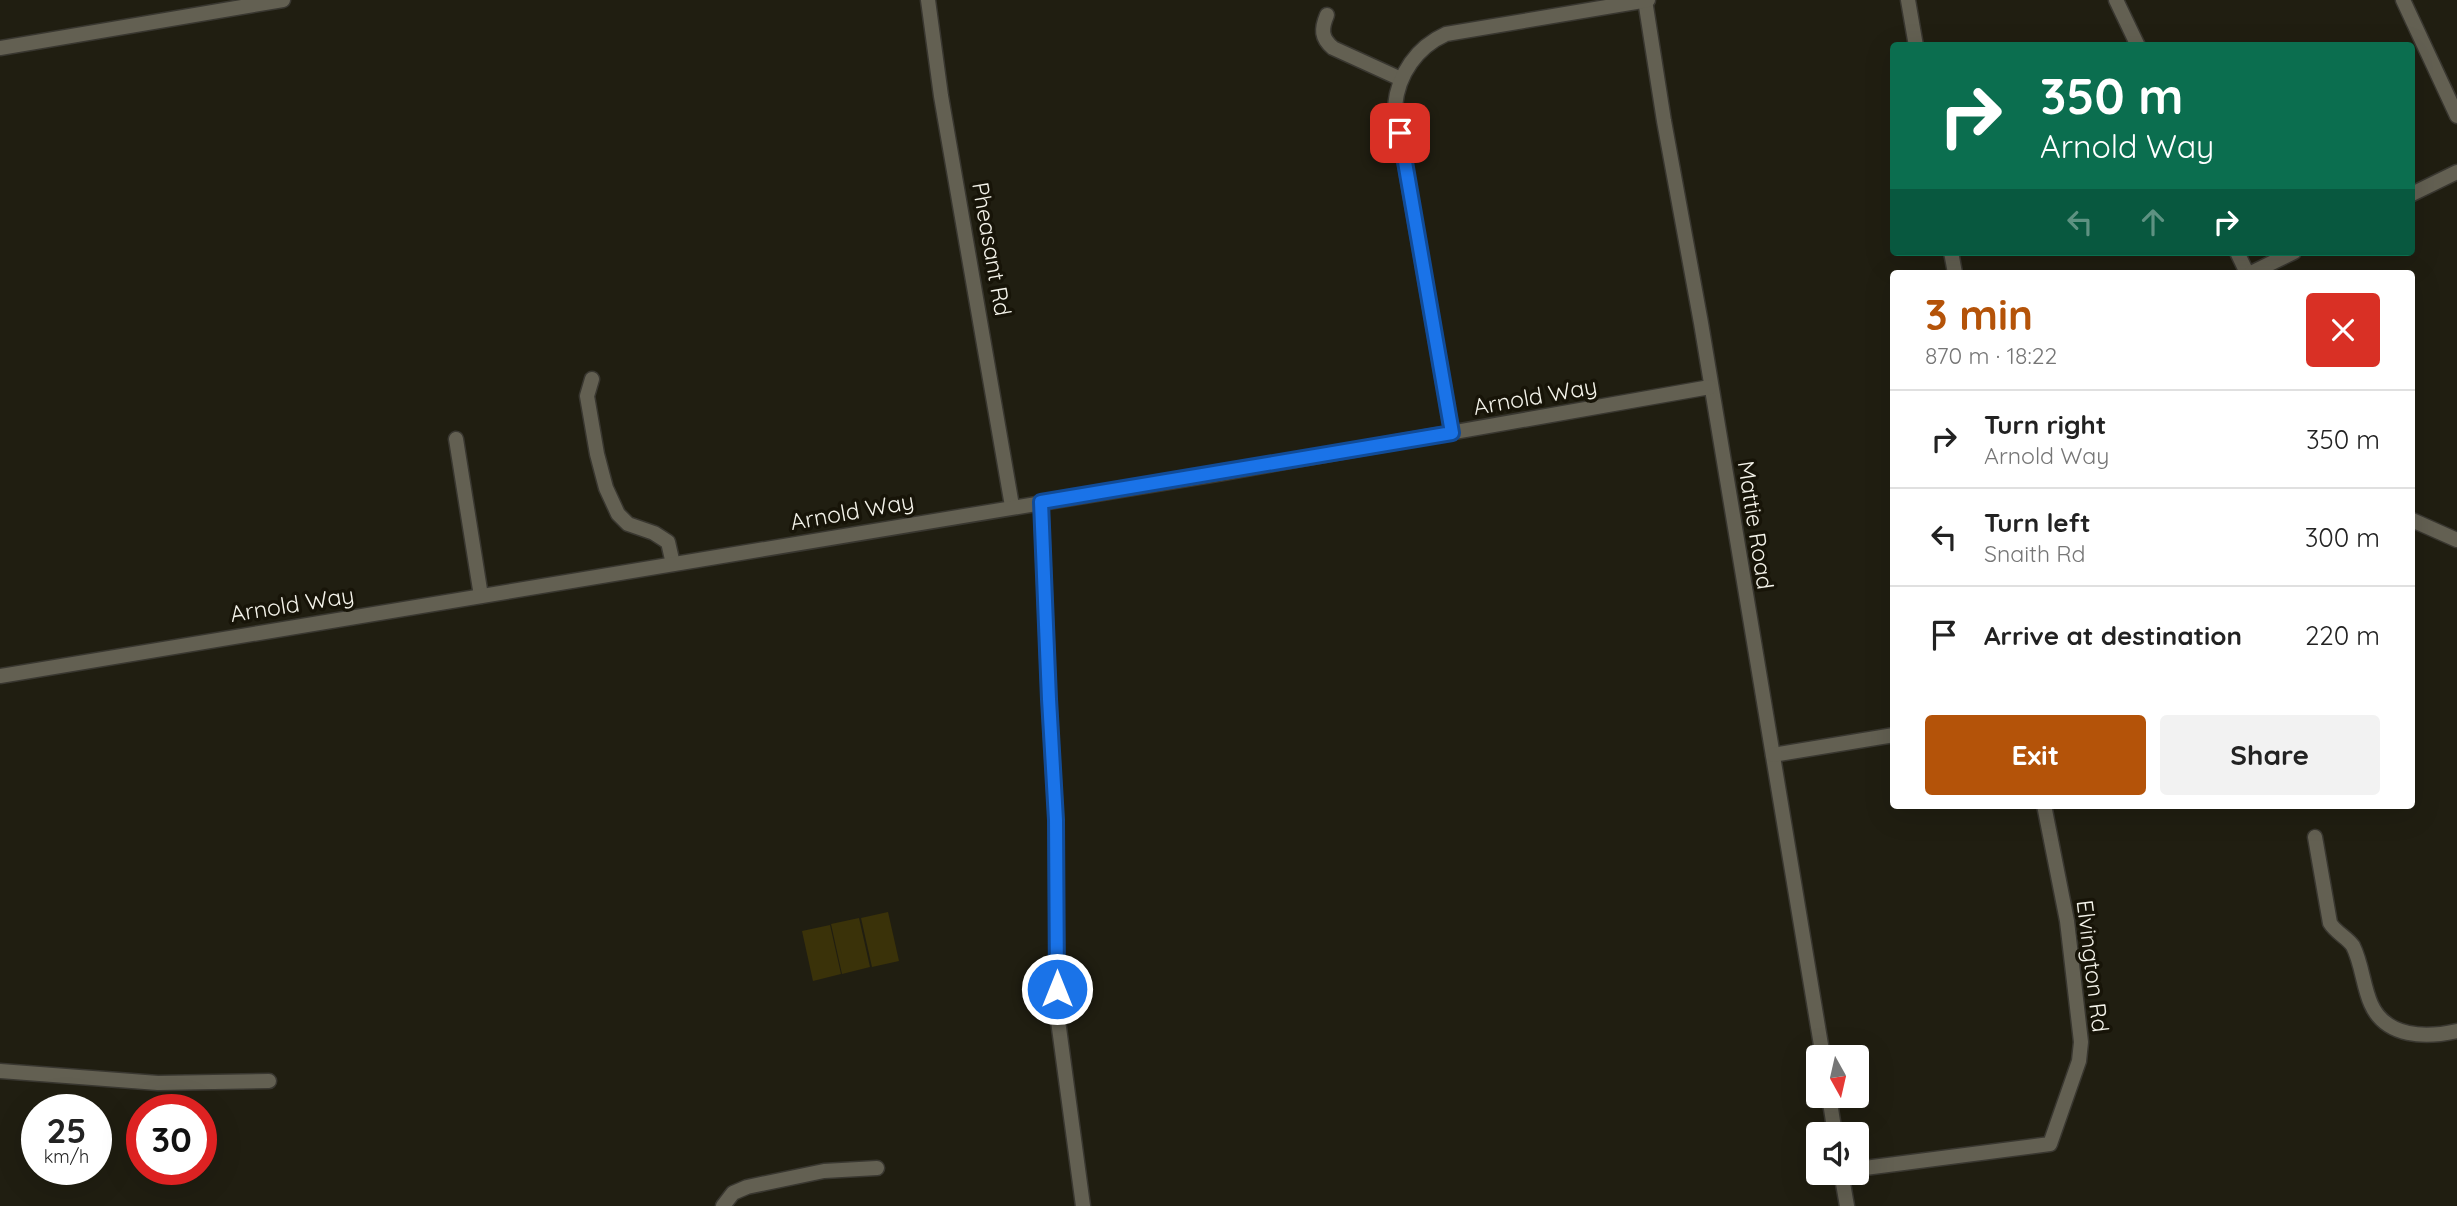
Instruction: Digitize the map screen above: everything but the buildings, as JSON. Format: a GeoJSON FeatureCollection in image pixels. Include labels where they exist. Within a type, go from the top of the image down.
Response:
{"type":"FeatureCollection","features":[{"type":"Feature","properties":{"kind":"street"},"geometry":{"type":"LineString","coordinates":[[0,48],[283,0]]}},
{"type":"Feature","properties":{"kind":"street","name":"Pheasant Rd"},"geometry":{"type":"LineString","coordinates":[[928,0],[1012,506]]}},
{"type":"Feature","properties":{"kind":"street"},"geometry":{"type":"LineString","coordinates":[[1452,433],[1395,106],[1396,90],[1413,60],[1432,41],[1446,34],[1646,0]]}},
{"type":"Feature","properties":{"kind":"street","name":"Mattie Road"},"geometry":{"type":"LineString","coordinates":[[1646,0],[1821,1045]]}},
{"type":"Feature","properties":{"kind":"street"},"geometry":{"type":"LineString","coordinates":[[1908,0],[1915,42]]}},
{"type":"Feature","properties":{"kind":"street"},"geometry":{"type":"LineString","coordinates":[[2116,0],[2136,42]]}},
{"type":"Feature","properties":{"kind":"street"},"geometry":{"type":"LineString","coordinates":[[2403,0],[2457,116]]}},
{"type":"Feature","properties":{"kind":"street"},"geometry":{"type":"LineString","coordinates":[[1327,15],[1322,37],[1325,42],[1401,79]]}},
{"type":"Feature","properties":{"kind":"street"},"geometry":{"type":"LineString","coordinates":[[2415,193],[2457,172]]}},
{"type":"Feature","properties":{"kind":"street"},"geometry":{"type":"LineString","coordinates":[[2255,270],[2285,256]]}},
{"type":"Feature","properties":{"kind":"street"},"geometry":{"type":"LineString","coordinates":[[592,379],[587,396],[591,423],[610,496],[618,514],[628,524],[654,533],[668,542],[673,564]]}},
{"type":"Feature","properties":{"kind":"street","name":"Arnold Way"},"geometry":{"type":"LineString","coordinates":[[0,676],[1452,433],[1710,387]]}},
{"type":"Feature","properties":{"kind":"street"},"geometry":{"type":"LineString","coordinates":[[456,439],[481,596]]}},
{"type":"Feature","properties":{"kind":"street"},"geometry":{"type":"LineString","coordinates":[[1041,502],[1056,820],[1057,1013],[1083,1206]]}},
{"type":"Feature","properties":{"kind":"street"},"geometry":{"type":"LineString","coordinates":[[2415,521],[2457,540]]}},
{"type":"Feature","properties":{"kind":"street"},"geometry":{"type":"LineString","coordinates":[[1773,755],[1890,735]]}},
{"type":"Feature","properties":{"kind":"street","name":"Elvington Rd"},"geometry":{"type":"LineString","coordinates":[[1869,1167],[2050,1144],[2079,1060],[2081,1042],[2067,921],[2045,809]]}},
{"type":"Feature","properties":{"kind":"street"},"geometry":{"type":"LineString","coordinates":[[2315,837],[2330,923],[2334,931],[2352,945],[2371,1005],[2379,1016],[2392,1028],[2407,1033],[2442,1034],[2457,1031]]}},
{"type":"Feature","properties":{"kind":"street"},"geometry":{"type":"LineString","coordinates":[[0,1071],[158,1083],[269,1081]]}},
{"type":"Feature","properties":{"kind":"street"},"geometry":{"type":"LineString","coordinates":[[723,1206],[733,1193],[740,1189],[824,1171],[877,1168]]}},
{"type":"Feature","properties":{"kind":"street"},"geometry":{"type":"LineString","coordinates":[[1844,1185],[1847,1206]]}},
{"type":"Feature","properties":{"kind":"shaded area"},"geometry":{"type":"Polygon","coordinates":[[[888,912],[899,961],[872,967],[861,918],[888,912]]]}},
{"type":"Feature","properties":{"kind":"shaded area"},"geometry":{"type":"Polygon","coordinates":[[[859,918],[870,967],[842,974],[831,924],[859,918]]]}},
{"type":"Feature","properties":{"kind":"shaded area"},"geometry":{"type":"Polygon","coordinates":[[[830,925],[841,974],[813,981],[802,931],[830,925]]]}},
{"type":"Feature","properties":{"kind":"route"},"geometry":{"type":"LineString","coordinates":[[1057,989],[1055,783],[1041,502],[1452,433],[1400,133]]}}]}
